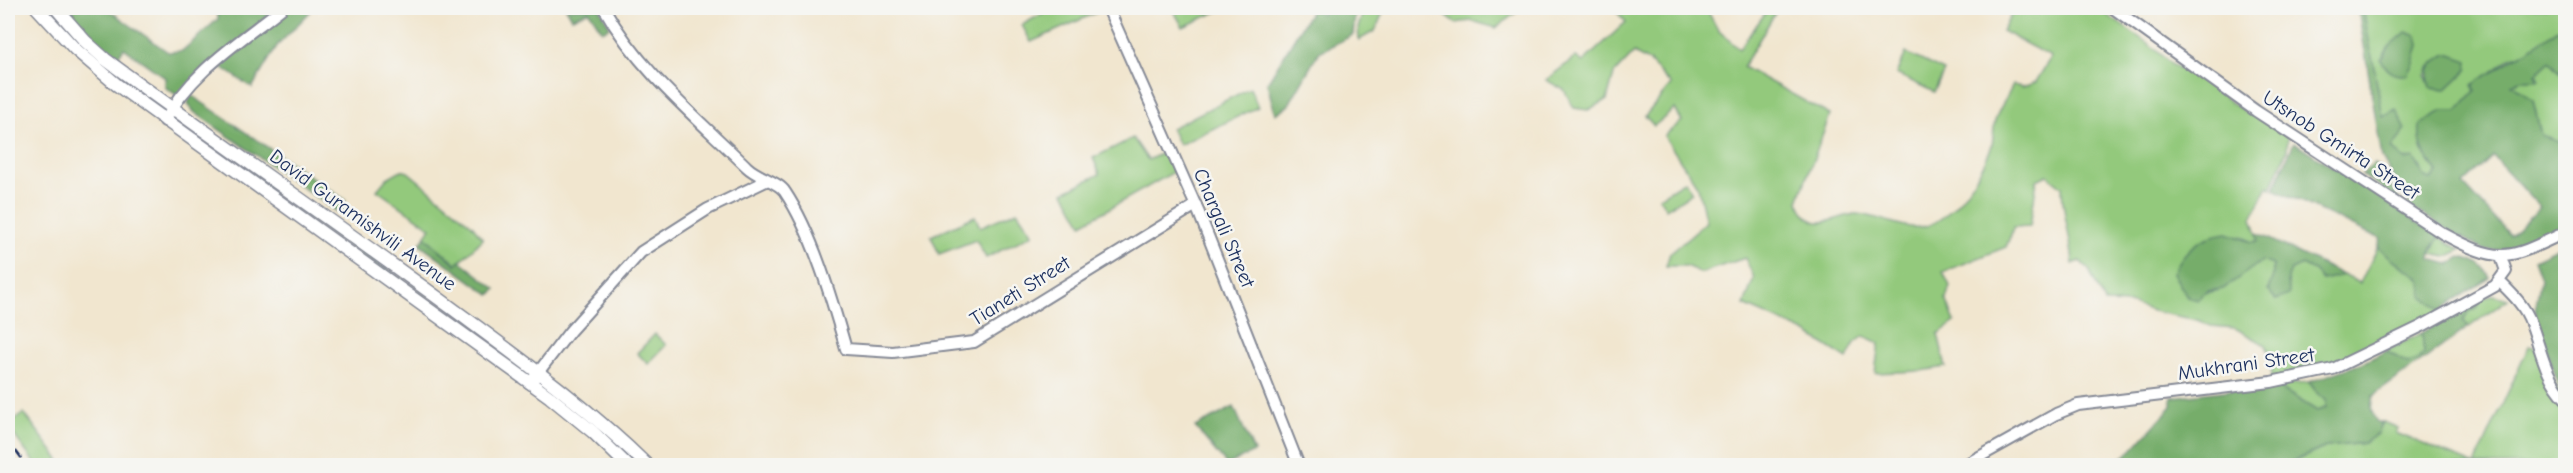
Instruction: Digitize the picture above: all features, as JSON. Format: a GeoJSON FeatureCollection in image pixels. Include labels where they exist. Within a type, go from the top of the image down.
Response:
{"type":"FeatureCollection","features":[{"type":"Feature","properties":{"kind":"main road","name":"David Guramishvili Avenue"},"geometry":{"type":"LineString","coordinates":[[37,8],[97,69],[165,121],[530,383],[593,432],[628,465]]}},
{"type":"Feature","properties":{"kind":"main road","name":"David Guramishvili Avenue"},"geometry":{"type":"LineString","coordinates":[[56,8],[99,53],[171,108],[344,228],[538,372],[618,436],[648,465]]}},
{"type":"Feature","properties":{"kind":"street"},"geometry":{"type":"LineString","coordinates":[[165,121],[171,108],[207,68],[282,8]]}},
{"type":"Feature","properties":{"kind":"street"},"geometry":{"type":"LineString","coordinates":[[604,8],[615,28],[651,75],[755,175],[766,181]]}},
{"type":"Feature","properties":{"kind":"street","name":"Chargali Street"},"geometry":{"type":"LineString","coordinates":[[1108,8],[1196,205],[1299,465]]}},
{"type":"Feature","properties":{"kind":"street","name":"Utsnob Gmirta Street"},"geometry":{"type":"LineString","coordinates":[[2113,8],[2256,111],[2442,233],[2487,255],[2501,257]]}},
{"type":"Feature","properties":{"kind":"street"},"geometry":{"type":"LineString","coordinates":[[530,383],[573,329],[641,252],[708,209],[766,181]]}},
{"type":"Feature","properties":{"kind":"street","name":"Tianeti Street"},"geometry":{"type":"LineString","coordinates":[[766,181],[785,191],[809,242],[846,349],[893,352],[974,342],[1196,205]]}},
{"type":"Feature","properties":{"kind":"street"},"geometry":{"type":"LineString","coordinates":[[2565,232],[2522,252],[2501,257],[2506,271],[2500,282],[2523,308],[2531,322],[2541,357],[2554,384],[2565,399]]}},
{"type":"Feature","properties":{"kind":"street","name":"Mukhrani Street"},"geometry":{"type":"LineString","coordinates":[[1963,465],[2056,414],[2078,405],[2271,382],[2333,369],[2422,326],[2500,282]]}},
{"type":"Feature","properties":{"kind":"green space"},"geometry":{"type":"Polygon","coordinates":[[[42,8],[48,8],[80,43],[161,106],[160,109],[81,50],[42,8]]]}},
{"type":"Feature","properties":{"kind":"green space"},"geometry":{"type":"Polygon","coordinates":[[[63,8],[106,8],[168,52],[182,51],[218,19],[217,8],[276,8],[178,96],[165,87],[165,78],[124,48],[117,58],[82,31],[63,8]]]}},
{"type":"Feature","properties":{"kind":"green space"},"geometry":{"type":"Polygon","coordinates":[[[291,8],[305,8],[311,11],[277,46],[252,88],[219,65],[291,8]]]}},
{"type":"Feature","properties":{"kind":"green space"},"geometry":{"type":"Polygon","coordinates":[[[566,8],[600,8],[610,27],[602,31],[589,11],[572,18],[566,8]]]}},
{"type":"Feature","properties":{"kind":"green space"},"geometry":{"type":"Polygon","coordinates":[[[1052,8],[1098,8],[1100,11],[1031,42],[1022,25],[1052,8]]]}},
{"type":"Feature","properties":{"kind":"green space"},"geometry":{"type":"Polygon","coordinates":[[[1172,8],[1225,8],[1183,27],[1172,8]]]}},
{"type":"Feature","properties":{"kind":"green space"},"geometry":{"type":"Polygon","coordinates":[[[1327,8],[1359,8],[1355,16],[1353,35],[1319,52],[1288,106],[1275,114],[1267,83],[1312,9],[1322,14],[1327,8]]]}},
{"type":"Feature","properties":{"kind":"green space"},"geometry":{"type":"Polygon","coordinates":[[[1364,8],[1385,8],[1375,31],[1359,40],[1358,28],[1364,8]]]}},
{"type":"Feature","properties":{"kind":"green space"},"geometry":{"type":"Polygon","coordinates":[[[1436,8],[1522,8],[1496,28],[1472,21],[1455,23],[1436,8]]]}},
{"type":"Feature","properties":{"kind":"green space"},"geometry":{"type":"Polygon","coordinates":[[[1613,8],[1706,8],[1718,30],[1739,49],[1769,8],[1778,8],[1743,67],[1830,115],[1798,201],[1803,212],[1809,218],[1822,222],[1860,214],[1905,226],[1921,227],[1932,224],[1943,217],[1963,196],[1980,171],[1991,148],[1996,116],[2013,85],[2023,87],[2036,82],[2051,57],[2002,31],[2014,10],[2010,8],[2097,8],[2149,44],[2171,64],[2199,77],[2236,106],[2288,135],[2287,150],[2271,188],[2268,186],[2252,218],[2259,241],[2252,242],[2241,236],[2181,283],[2187,297],[2223,289],[2262,260],[2273,265],[2273,276],[2268,290],[2287,278],[2291,270],[2302,265],[2314,271],[2322,280],[2343,275],[2360,283],[2378,247],[2400,265],[2419,276],[2442,311],[2324,368],[2271,379],[2271,358],[2266,345],[2235,328],[2211,326],[2197,320],[2152,311],[2133,304],[2105,303],[2089,270],[2080,261],[2073,264],[2062,187],[2047,175],[2037,180],[2030,226],[2014,227],[2006,247],[1943,272],[1950,286],[1946,299],[1955,322],[1938,334],[1946,367],[1921,371],[1875,373],[1879,343],[1864,336],[1855,343],[1847,359],[1805,332],[1744,305],[1754,278],[1745,258],[1701,273],[1686,266],[1666,266],[1670,253],[1706,222],[1698,187],[1664,136],[1682,121],[1675,109],[1654,126],[1645,116],[1671,85],[1650,62],[1634,53],[1614,74],[1607,100],[1588,110],[1574,108],[1564,90],[1546,80],[1576,57],[1583,62],[1626,22],[1613,8]]]}},
{"type":"Feature","properties":{"kind":"green space"},"geometry":{"type":"Polygon","coordinates":[[[2358,8],[2363,8],[2383,117],[2396,110],[2406,130],[2392,148],[2404,160],[2414,158],[2424,176],[2432,180],[2438,172],[2423,150],[2420,124],[2442,111],[2457,111],[2475,91],[2472,85],[2565,24],[2565,77],[2550,61],[2536,74],[2539,80],[2521,80],[2512,84],[2533,100],[2541,135],[2565,143],[2565,223],[2510,250],[2483,250],[2411,208],[2382,158],[2358,8]],[[2493,156],[2463,184],[2510,235],[2540,207],[2493,156]]]}},
{"type":"Feature","properties":{"kind":"green space"},"geometry":{"type":"Polygon","coordinates":[[[2363,8],[2425,10],[2427,8],[2565,8],[2565,24],[2526,52],[2511,58],[2493,71],[2457,111],[2442,111],[2429,161],[2438,172],[2432,180],[2424,176],[2420,166],[2398,155],[2388,138],[2379,102],[2363,8]],[[2430,66],[2426,76],[2430,88],[2446,90],[2467,70],[2430,66]]]}},
{"type":"Feature","properties":{"kind":"green space"},"geometry":{"type":"Polygon","coordinates":[[[2406,32],[2417,36],[2419,45],[2408,75],[2399,75],[2386,68],[2381,60],[2389,47],[2406,32]]]}},
{"type":"Feature","properties":{"kind":"green space"},"geometry":{"type":"Polygon","coordinates":[[[1906,53],[1944,71],[1934,92],[1896,74],[1906,53]]]}},
{"type":"Feature","properties":{"kind":"green space"},"geometry":{"type":"Polygon","coordinates":[[[2448,54],[2468,61],[2467,70],[2446,90],[2430,88],[2428,76],[2431,67],[2437,60],[2448,54]]]}},
{"type":"Feature","properties":{"kind":"green space"},"geometry":{"type":"Polygon","coordinates":[[[2550,61],[2565,77],[2565,143],[2541,136],[2533,100],[2512,84],[2521,80],[2538,79],[2536,74],[2550,61]]]}},
{"type":"Feature","properties":{"kind":"green space"},"geometry":{"type":"Polygon","coordinates":[[[1250,88],[1258,107],[1179,145],[1171,128],[1250,88]]]}},
{"type":"Feature","properties":{"kind":"green space"},"geometry":{"type":"Polygon","coordinates":[[[191,95],[345,200],[347,209],[342,215],[194,112],[188,103],[191,95]]]}},
{"type":"Feature","properties":{"kind":"green space"},"geometry":{"type":"Polygon","coordinates":[[[174,116],[526,369],[524,372],[172,119],[174,116]]]}},
{"type":"Feature","properties":{"kind":"green space"},"geometry":{"type":"Polygon","coordinates":[[[1133,138],[1148,160],[1166,151],[1174,172],[1082,224],[1064,192],[1100,174],[1093,158],[1133,138]]]}},
{"type":"Feature","properties":{"kind":"green space"},"geometry":{"type":"Polygon","coordinates":[[[2294,142],[2440,237],[2431,250],[2430,259],[2449,264],[2461,257],[2466,258],[2482,266],[2490,278],[2454,300],[2442,311],[2422,296],[2421,284],[2416,276],[2378,247],[2381,239],[2274,189],[2294,142]]]}},
{"type":"Feature","properties":{"kind":"green space"},"geometry":{"type":"Polygon","coordinates":[[[2374,164],[2382,169],[2399,200],[2361,175],[2374,164]]]}},
{"type":"Feature","properties":{"kind":"green space"},"geometry":{"type":"Polygon","coordinates":[[[401,170],[408,172],[472,225],[483,239],[457,264],[425,237],[431,228],[377,190],[387,178],[401,170]]]}},
{"type":"Feature","properties":{"kind":"green space"},"geometry":{"type":"Polygon","coordinates":[[[1685,181],[1692,193],[1666,209],[1659,197],[1685,181]]]}},
{"type":"Feature","properties":{"kind":"green space"},"geometry":{"type":"Polygon","coordinates":[[[1017,211],[1033,234],[986,258],[976,240],[939,254],[931,236],[975,216],[980,227],[1017,211]]]}},
{"type":"Feature","properties":{"kind":"green space"},"geometry":{"type":"Polygon","coordinates":[[[2227,233],[2252,242],[2258,241],[2257,233],[2343,275],[2322,280],[2314,271],[2302,265],[2291,270],[2288,278],[2289,295],[2276,300],[2268,290],[2273,276],[2273,265],[2262,261],[2223,289],[2207,291],[2198,300],[2187,297],[2173,273],[2178,264],[2194,245],[2208,237],[2227,233]]]}},
{"type":"Feature","properties":{"kind":"green space"},"geometry":{"type":"Polygon","coordinates":[[[425,237],[456,264],[460,261],[496,289],[490,295],[420,244],[425,237]]]}},
{"type":"Feature","properties":{"kind":"green space"},"geometry":{"type":"Polygon","coordinates":[[[2440,237],[2461,250],[2446,257],[2431,254],[2440,237]]]}},
{"type":"Feature","properties":{"kind":"green space"},"geometry":{"type":"Polygon","coordinates":[[[2565,244],[2565,392],[2559,385],[2534,315],[2541,278],[2534,259],[2565,244]]]}},
{"type":"Feature","properties":{"kind":"green space"},"geometry":{"type":"Polygon","coordinates":[[[2494,295],[2508,299],[2469,327],[2463,321],[2468,311],[2475,310],[2479,300],[2494,295]]]}},
{"type":"Feature","properties":{"kind":"green space"},"geometry":{"type":"Polygon","coordinates":[[[2479,300],[2478,308],[2468,312],[2463,320],[2469,327],[2373,396],[2371,407],[2373,416],[2377,422],[2384,422],[2380,424],[2378,433],[2365,443],[2326,447],[2284,465],[2111,466],[2132,450],[2172,406],[2172,397],[2275,385],[2317,411],[2326,408],[2326,400],[2309,382],[2360,364],[2386,351],[2407,363],[2416,361],[2424,353],[2422,333],[2479,300]]]}},
{"type":"Feature","properties":{"kind":"green space"},"geometry":{"type":"Polygon","coordinates":[[[2422,333],[2424,353],[2416,361],[2407,363],[2386,351],[2422,333]]]}},
{"type":"Feature","properties":{"kind":"green space"},"geometry":{"type":"Polygon","coordinates":[[[655,334],[666,345],[648,364],[637,353],[655,334]]]}},
{"type":"Feature","properties":{"kind":"green space"},"geometry":{"type":"Polygon","coordinates":[[[2529,346],[2534,346],[2565,403],[2565,465],[2284,466],[2326,447],[2365,443],[2384,422],[2398,428],[2396,433],[2475,465],[2529,346]]]}},
{"type":"Feature","properties":{"kind":"green space"},"geometry":{"type":"Polygon","coordinates":[[[2309,382],[2326,400],[2326,408],[2317,411],[2275,385],[2309,382]]]}},
{"type":"Feature","properties":{"kind":"green space"},"geometry":{"type":"Polygon","coordinates":[[[1234,407],[1254,452],[1227,465],[1195,427],[1234,407]]]}},
{"type":"Feature","properties":{"kind":"green space"},"geometry":{"type":"Polygon","coordinates":[[[8,408],[16,419],[24,413],[63,465],[36,465],[8,427],[8,408]]]}},
{"type":"Feature","properties":{"kind":"railway"},"geometry":{"type":"LineString","coordinates":[[8,440],[27,466]]}}]}
